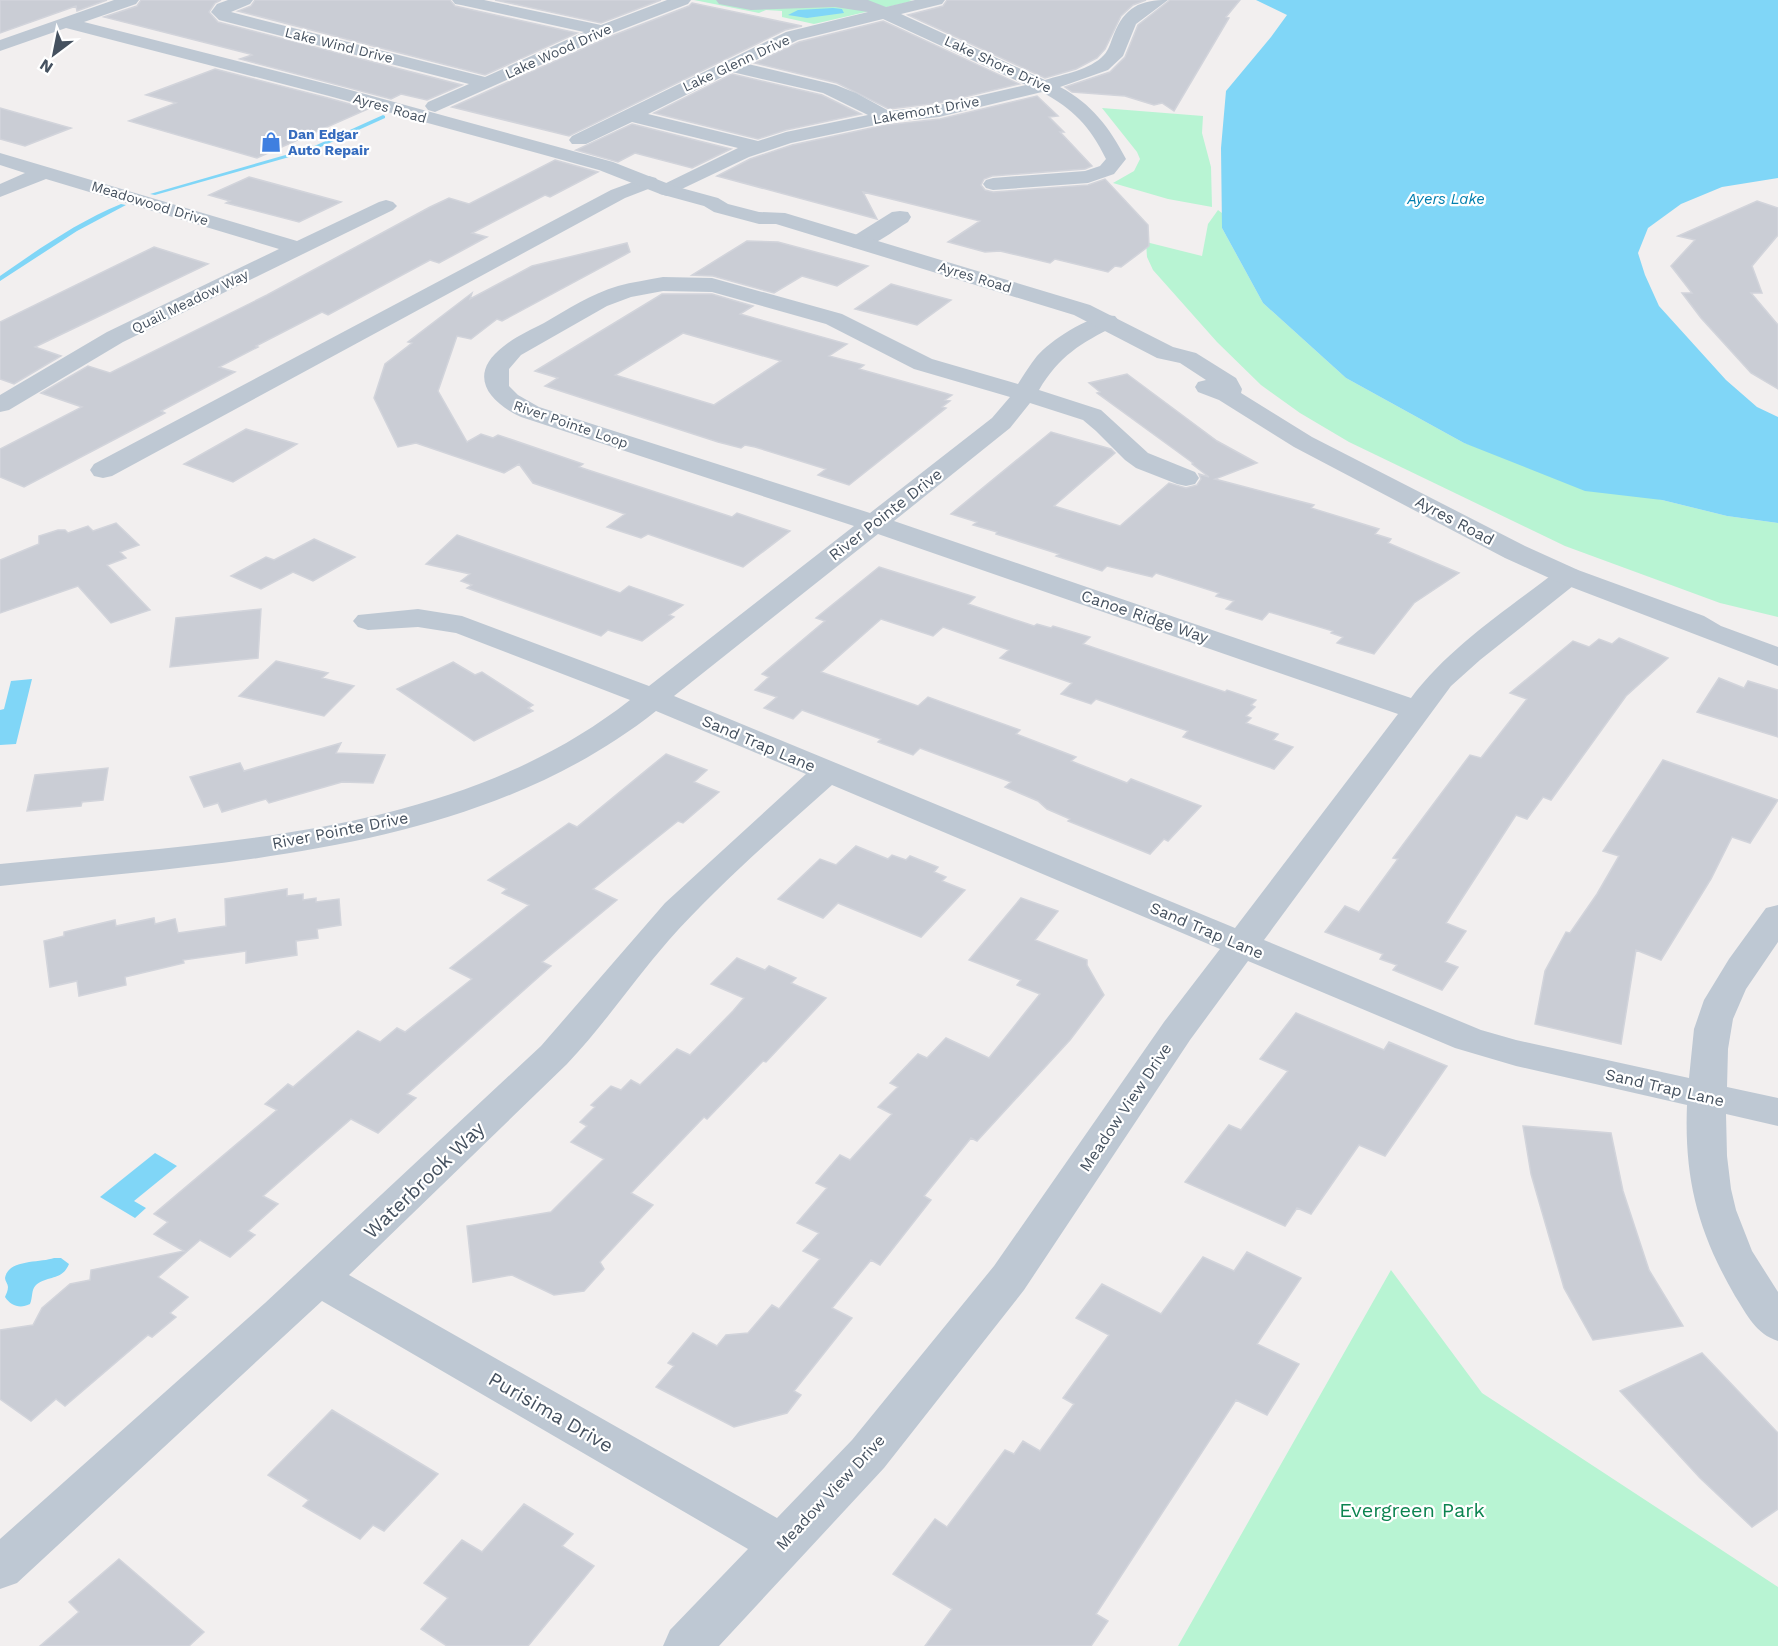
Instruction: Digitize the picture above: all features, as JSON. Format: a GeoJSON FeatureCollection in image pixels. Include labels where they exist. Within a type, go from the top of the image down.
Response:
{"type":"FeatureCollection","features":[{"type":"Feature","properties":{"kind":"street"},"geometry":{"type":"LineString","coordinates":[[0,46],[130,0]]}},
{"type":"Feature","properties":{"kind":"street","name":"Lake Wind Drive"},"geometry":{"type":"LineString","coordinates":[[244,0],[223,8],[220,12],[225,16],[486,83]]}},
{"type":"Feature","properties":{"kind":"street"},"geometry":{"type":"LineString","coordinates":[[461,0],[602,31]]}},
{"type":"Feature","properties":{"kind":"street","name":"Lake Wood Drive"},"geometry":{"type":"LineString","coordinates":[[435,106],[602,31],[682,0]]}},
{"type":"Feature","properties":{"kind":"street","name":"Lake Shore Drive"},"geometry":{"type":"LineString","coordinates":[[724,0],[751,5],[850,2],[886,12],[1071,100],[1085,113],[1111,148],[1116,159],[1107,170],[1088,177],[993,184]]}},
{"type":"Feature","properties":{"kind":"street","name":"Lake Glenn Drive"},"geometry":{"type":"LineString","coordinates":[[579,140],[792,36],[936,0]]}},
{"type":"Feature","properties":{"kind":"street"},"geometry":{"type":"LineString","coordinates":[[1085,113],[1089,88],[1102,66],[1114,56],[1128,22],[1141,10],[1159,0]]}},
{"type":"Feature","properties":{"kind":"street","name":"Ayres Road"},"geometry":{"type":"LineString","coordinates":[[66,22],[336,92],[606,166],[658,186],[711,202],[721,208],[759,218],[777,219],[860,242],[1052,300],[1107,321],[1166,353],[1165,357],[1171,364],[1209,389],[1228,395],[1303,442],[1515,552],[1568,576],[1694,622],[1711,632],[1778,657]]}},
{"type":"Feature","properties":{"kind":"street"},"geometry":{"type":"LineString","coordinates":[[729,66],[826,88],[870,106],[885,117]]}},
{"type":"Feature","properties":{"kind":"street","name":"Lakemont Drive"},"geometry":{"type":"LineString","coordinates":[[103,470],[618,194],[658,186],[758,147],[810,132],[885,117],[939,111],[1044,86],[1102,66]]}},
{"type":"Feature","properties":{"kind":"street"},"geometry":{"type":"LineString","coordinates":[[629,115],[758,147]]}},
{"type":"Feature","properties":{"kind":"street","name":"Meadowood Drive"},"geometry":{"type":"LineString","coordinates":[[0,159],[299,248]]}},
{"type":"Feature","properties":{"kind":"street"},"geometry":{"type":"LineString","coordinates":[[0,191],[45,172]]}},
{"type":"Feature","properties":{"kind":"street","name":"Quail Meadow Way"},"geometry":{"type":"LineString","coordinates":[[0,405],[105,342],[386,206]]}},
{"type":"Feature","properties":{"kind":"street"},"geometry":{"type":"LineString","coordinates":[[860,242],[900,217]]}},
{"type":"Feature","properties":{"kind":"street","name":"River Pointe Loop"},"geometry":{"type":"LineString","coordinates":[[873,523],[530,412],[506,400],[497,389],[497,369],[503,358],[525,342],[599,301],[642,287],[690,284],[731,289],[834,319],[923,364],[1026,393]]}},
{"type":"Feature","properties":{"kind":"street","name":"River Pointe Drive"},"geometry":{"type":"LineString","coordinates":[[0,874],[292,842],[402,820],[458,803],[553,763],[596,740],[652,698],[1001,423],[1026,393],[1052,354],[1075,337],[1107,321]]}},
{"type":"Feature","properties":{"kind":"street"},"geometry":{"type":"LineString","coordinates":[[1026,393],[1094,415],[1104,421],[1123,445],[1138,458],[1186,478]]}},
{"type":"Feature","properties":{"kind":"street","name":"Canoe Ridge Way"},"geometry":{"type":"LineString","coordinates":[[873,523],[1416,710]]}},
{"type":"Feature","properties":{"kind":"street","name":"Meadow View Drive"},"geometry":{"type":"LineString","coordinates":[[687,1646],[868,1454],[1009,1278],[1176,1031],[1440,680],[1469,654],[1568,576]]}},
{"type":"Feature","properties":{"kind":"street"},"geometry":{"type":"LineString","coordinates":[[368,621],[418,618],[462,625],[652,698]]}},
{"type":"Feature","properties":{"kind":"street","name":"Ayres Road"},"geometry":{"type":"LineString","coordinates":[[1694,622],[1718,624],[1778,639]]}},
{"type":"Feature","properties":{"kind":"street","name":"Sand Trap Lane"},"geometry":{"type":"LineString","coordinates":[[652,698],[1305,972],[1492,1047],[1778,1112]]}},
{"type":"Feature","properties":{"kind":"street","name":"Waterbrook Way"},"geometry":{"type":"LineString","coordinates":[[0,1568],[84,1495],[320,1279],[572,1037],[657,932],[686,901],[827,772]]}},
{"type":"Feature","properties":{"kind":"street"},"geometry":{"type":"LineString","coordinates":[[1778,916],[1722,1000],[1712,1029],[1707,1096],[1708,1168],[1714,1204],[1726,1241],[1765,1309],[1778,1324]]}},
{"type":"Feature","properties":{"kind":"street","name":"Purisima Drive"},"geometry":{"type":"LineString","coordinates":[[320,1279],[782,1545]]}},
{"type":"Feature","properties":{"kind":"green space"},"geometry":{"type":"Polygon","coordinates":[[[694,0],[913,1],[814,24],[782,17],[782,11],[766,10],[759,13],[694,0]]]}},
{"type":"Feature","properties":{"kind":"green space"},"geometry":{"type":"Polygon","coordinates":[[[1102,108],[1203,116],[1202,133],[1211,167],[1212,207],[1168,199],[1113,183],[1134,171],[1140,159],[1102,108]]]}},
{"type":"Feature","properties":{"kind":"green space"},"geometry":{"type":"Polygon","coordinates":[[[1218,210],[1222,213],[1222,228],[1263,303],[1346,378],[1464,443],[1662,500],[1727,516],[1778,523],[1778,617],[1720,603],[1565,546],[1349,442],[1300,413],[1261,385],[1217,342],[1153,270],[1147,257],[1146,242],[1202,256],[1208,224],[1218,210]]]}},
{"type":"Feature","properties":{"kind":"green space","name":"Evergreen Park"},"geometry":{"type":"Polygon","coordinates":[[[1391,1270],[1482,1393],[1778,1587],[1778,1646],[1178,1646],[1391,1270]]]}},
{"type":"Feature","properties":{"kind":"water","name":"Ayers Lake"},"geometry":{"type":"Polygon","coordinates":[[[1256,0],[1778,0],[1778,178],[1722,187],[1681,204],[1648,228],[1638,253],[1659,306],[1726,380],[1757,407],[1778,417],[1778,523],[1727,516],[1662,500],[1585,491],[1464,443],[1346,378],[1263,303],[1222,228],[1221,148],[1226,91],[1287,15],[1256,0]]]}},
{"type":"Feature","properties":{"kind":"water"},"geometry":{"type":"Polygon","coordinates":[[[842,9],[844,13],[807,18],[788,15],[798,10],[842,9]]]}},
{"type":"Feature","properties":{"kind":"water"},"geometry":{"type":"Polygon","coordinates":[[[32,679],[16,744],[0,745],[0,710],[4,709],[11,681],[32,679]]]}},
{"type":"Feature","properties":{"kind":"water"},"geometry":{"type":"Polygon","coordinates":[[[155,1153],[177,1166],[134,1201],[146,1208],[135,1218],[100,1197],[155,1153]]]}},
{"type":"Feature","properties":{"kind":"water"},"geometry":{"type":"Polygon","coordinates":[[[61,1258],[69,1264],[63,1273],[36,1285],[30,1304],[19,1306],[7,1300],[5,1297],[8,1287],[5,1278],[7,1272],[18,1265],[61,1258]]]}},
{"type":"Feature","properties":{"kind":"building"},"geometry":{"type":"Polygon","coordinates":[[[0,0],[107,0],[77,11],[76,6],[0,33],[0,0]]]}},
{"type":"Feature","properties":{"kind":"building"},"geometry":{"type":"Polygon","coordinates":[[[141,0],[221,0],[215,3],[209,12],[218,22],[462,85],[427,100],[401,94],[391,99],[240,59],[252,55],[250,54],[104,17],[137,6],[141,0]]]}},
{"type":"Feature","properties":{"kind":"building"},"geometry":{"type":"Polygon","coordinates":[[[255,0],[450,0],[455,6],[577,33],[485,75],[238,11],[251,6],[255,0]]]}},
{"type":"Feature","properties":{"kind":"building"},"geometry":{"type":"Polygon","coordinates":[[[495,0],[661,0],[601,23],[495,0]]]}},
{"type":"Feature","properties":{"kind":"building"},"geometry":{"type":"Polygon","coordinates":[[[947,0],[1146,0],[1133,5],[1121,16],[1105,49],[1097,58],[1076,69],[1045,78],[908,15],[943,6],[947,0]]]}},
{"type":"Feature","properties":{"kind":"building"},"geometry":{"type":"Polygon","coordinates":[[[1170,0],[1240,0],[1226,17],[1229,18],[1174,111],[1162,103],[1154,105],[1125,96],[1072,92],[1065,87],[1110,72],[1125,57],[1138,25],[1170,0]]]}},
{"type":"Feature","properties":{"kind":"building"},"geometry":{"type":"Polygon","coordinates":[[[692,3],[802,26],[785,30],[569,136],[452,107],[609,37],[692,3]]]}},
{"type":"Feature","properties":{"kind":"building"},"geometry":{"type":"Polygon","coordinates":[[[883,21],[1019,84],[939,103],[889,109],[837,83],[755,63],[799,42],[883,21]]]}},
{"type":"Feature","properties":{"kind":"building"},"geometry":{"type":"Polygon","coordinates":[[[215,69],[368,109],[257,158],[129,121],[176,103],[146,95],[215,69]]]}},
{"type":"Feature","properties":{"kind":"building"},"geometry":{"type":"Polygon","coordinates":[[[732,74],[822,95],[861,114],[786,130],[758,139],[654,113],[732,74]]]}},
{"type":"Feature","properties":{"kind":"building"},"geometry":{"type":"Polygon","coordinates":[[[1037,96],[1058,116],[1049,117],[1064,132],[1060,132],[1092,166],[1085,169],[992,176],[984,179],[981,185],[985,190],[993,192],[1088,185],[1105,179],[1148,225],[1149,246],[1121,267],[1115,266],[1108,272],[1055,259],[1050,263],[1000,251],[985,252],[948,242],[980,221],[863,192],[877,219],[717,176],[750,159],[792,145],[885,125],[940,119],[1037,96]]]}},
{"type":"Feature","properties":{"kind":"building"},"geometry":{"type":"Polygon","coordinates":[[[0,108],[71,128],[25,146],[0,139],[0,108]]]}},
{"type":"Feature","properties":{"kind":"building"},"geometry":{"type":"Polygon","coordinates":[[[632,124],[731,149],[692,168],[635,153],[618,162],[576,150],[632,124]]]}},
{"type":"Feature","properties":{"kind":"building"},"geometry":{"type":"Polygon","coordinates":[[[555,160],[598,172],[550,197],[545,195],[472,233],[487,237],[439,263],[430,260],[328,315],[322,312],[256,346],[258,347],[219,367],[235,372],[161,411],[165,413],[24,487],[0,477],[0,449],[82,407],[41,393],[88,366],[110,373],[267,295],[430,207],[449,198],[469,204],[555,160]]]}},
{"type":"Feature","properties":{"kind":"building"},"geometry":{"type":"Polygon","coordinates":[[[249,177],[341,202],[299,222],[226,203],[230,201],[209,195],[249,177]]]}},
{"type":"Feature","properties":{"kind":"building"},"geometry":{"type":"Polygon","coordinates":[[[1757,201],[1778,208],[1778,235],[1752,266],[1762,293],[1751,293],[1778,325],[1778,389],[1751,373],[1701,318],[1682,293],[1692,293],[1671,266],[1695,240],[1678,236],[1757,201]]]}},
{"type":"Feature","properties":{"kind":"building"},"geometry":{"type":"Polygon","coordinates":[[[747,241],[778,242],[868,266],[837,286],[802,276],[774,293],[713,276],[692,275],[747,241]]]}},
{"type":"Feature","properties":{"kind":"building"},"geometry":{"type":"Polygon","coordinates":[[[627,243],[630,252],[502,321],[497,319],[471,339],[457,336],[438,391],[467,442],[481,434],[493,438],[498,435],[583,464],[579,467],[732,517],[737,513],[790,531],[743,567],[648,534],[641,538],[607,527],[625,514],[533,483],[519,464],[504,473],[416,443],[398,447],[374,398],[385,364],[412,343],[408,342],[472,293],[470,299],[532,266],[627,243]]]}},
{"type":"Feature","properties":{"kind":"building"},"geometry":{"type":"Polygon","coordinates":[[[154,247],[208,264],[35,347],[61,356],[14,384],[0,379],[0,322],[154,247]]]}},
{"type":"Feature","properties":{"kind":"building"},"geometry":{"type":"Polygon","coordinates":[[[891,284],[951,300],[917,325],[855,309],[891,284]]]}},
{"type":"Feature","properties":{"kind":"building"},"geometry":{"type":"Polygon","coordinates":[[[662,294],[712,294],[753,306],[740,314],[847,344],[829,356],[864,365],[859,369],[952,395],[945,400],[950,401],[942,407],[946,408],[849,485],[818,475],[826,469],[755,447],[745,445],[741,448],[718,442],[545,386],[558,378],[535,371],[662,294]],[[683,333],[615,375],[714,405],[781,361],[683,333]]]}},
{"type":"Feature","properties":{"kind":"building"},"geometry":{"type":"Polygon","coordinates":[[[1127,374],[1217,441],[1257,463],[1215,479],[1314,505],[1311,508],[1379,529],[1375,534],[1391,539],[1388,543],[1459,573],[1414,603],[1374,654],[1337,643],[1343,637],[1331,633],[1333,631],[1269,612],[1262,620],[1226,609],[1234,601],[1216,596],[1219,593],[1156,573],[1152,577],[1107,566],[1102,571],[1056,556],[1059,554],[996,534],[997,532],[973,525],[977,522],[951,514],[1051,432],[1111,449],[1115,453],[1054,506],[1120,526],[1169,483],[1186,488],[1197,485],[1201,479],[1199,474],[1209,477],[1097,393],[1100,392],[1089,383],[1127,374]]]}},
{"type":"Feature","properties":{"kind":"building"},"geometry":{"type":"Polygon","coordinates":[[[246,429],[297,444],[233,482],[184,464],[246,429]]]}},
{"type":"Feature","properties":{"kind":"building"},"geometry":{"type":"Polygon","coordinates":[[[116,523],[139,545],[120,552],[126,558],[107,565],[150,610],[111,623],[78,586],[0,613],[0,560],[39,544],[39,536],[58,530],[65,530],[68,533],[88,526],[93,531],[116,523]]]}},
{"type":"Feature","properties":{"kind":"building"},"geometry":{"type":"Polygon","coordinates":[[[457,535],[620,593],[629,586],[683,605],[669,615],[674,617],[642,641],[608,630],[601,636],[467,588],[472,585],[461,581],[470,574],[426,564],[457,535]]]}},
{"type":"Feature","properties":{"kind":"building"},"geometry":{"type":"Polygon","coordinates":[[[314,539],[355,557],[313,581],[293,572],[261,589],[231,576],[266,557],[274,560],[314,539]]]}},
{"type":"Feature","properties":{"kind":"building"},"geometry":{"type":"Polygon","coordinates":[[[879,567],[975,597],[968,604],[1034,626],[1037,624],[1051,628],[1053,626],[1090,637],[1083,644],[1225,692],[1227,690],[1256,700],[1251,705],[1255,707],[1246,716],[1251,718],[1246,723],[1278,734],[1273,740],[1293,747],[1274,769],[1183,737],[1188,731],[1096,699],[1091,704],[1061,694],[1072,683],[1000,658],[1009,650],[943,627],[933,636],[881,619],[821,672],[918,706],[928,697],[1020,730],[1016,734],[1076,757],[1071,761],[1127,783],[1131,779],[1201,806],[1168,841],[1164,839],[1150,854],[1068,821],[1070,819],[1047,809],[1038,801],[1005,787],[1011,782],[920,748],[913,755],[878,742],[881,739],[802,710],[793,719],[764,708],[777,697],[755,690],[769,677],[762,674],[825,621],[816,618],[879,567]]]}},
{"type":"Feature","properties":{"kind":"building"},"geometry":{"type":"Polygon","coordinates":[[[261,609],[258,658],[170,667],[176,618],[261,609]]]}},
{"type":"Feature","properties":{"kind":"building"},"geometry":{"type":"Polygon","coordinates":[[[1619,638],[1668,658],[1626,696],[1551,800],[1543,797],[1527,819],[1516,815],[1446,923],[1466,931],[1445,962],[1458,967],[1442,990],[1393,970],[1397,965],[1380,959],[1383,954],[1325,932],[1345,906],[1359,912],[1398,859],[1393,858],[1470,755],[1481,758],[1527,699],[1510,693],[1573,641],[1589,647],[1599,639],[1612,644],[1619,638]]]}},
{"type":"Feature","properties":{"kind":"building"},"geometry":{"type":"Polygon","coordinates":[[[276,661],[328,673],[322,678],[354,686],[324,716],[239,696],[276,661]]]}},
{"type":"Feature","properties":{"kind":"building"},"geometry":{"type":"Polygon","coordinates":[[[453,662],[475,675],[482,672],[533,705],[528,708],[533,711],[474,741],[397,689],[453,662]]]}},
{"type":"Feature","properties":{"kind":"building"},"geometry":{"type":"Polygon","coordinates":[[[1719,678],[1744,688],[1748,681],[1778,690],[1778,737],[1697,712],[1719,678]]]}},
{"type":"Feature","properties":{"kind":"building"},"geometry":{"type":"Polygon","coordinates":[[[341,743],[336,753],[385,755],[373,783],[342,782],[269,803],[266,799],[222,812],[218,803],[204,807],[190,777],[240,763],[244,771],[341,743]]]}},
{"type":"Feature","properties":{"kind":"building"},"geometry":{"type":"Polygon","coordinates":[[[666,754],[707,770],[694,782],[719,792],[683,823],[678,821],[593,889],[617,900],[542,962],[551,966],[407,1094],[416,1098],[378,1133],[351,1119],[263,1196],[278,1204],[248,1231],[255,1235],[230,1257],[200,1240],[158,1277],[188,1297],[170,1313],[176,1317],[152,1337],[148,1335],[65,1406],[56,1399],[31,1421],[0,1399],[0,1330],[33,1325],[42,1308],[70,1284],[90,1280],[91,1270],[184,1251],[154,1234],[168,1222],[154,1214],[277,1110],[265,1104],[288,1084],[293,1087],[358,1031],[380,1042],[397,1028],[405,1032],[472,979],[450,968],[529,905],[502,893],[507,889],[488,880],[569,823],[577,827],[666,754]]]}},
{"type":"Feature","properties":{"kind":"building"},"geometry":{"type":"Polygon","coordinates":[[[1663,760],[1778,800],[1750,843],[1732,837],[1711,879],[1661,960],[1636,950],[1621,1044],[1535,1024],[1545,971],[1566,932],[1570,933],[1597,894],[1619,856],[1603,851],[1663,760]]]}},
{"type":"Feature","properties":{"kind":"building"},"geometry":{"type":"Polygon","coordinates":[[[108,768],[103,800],[82,802],[81,806],[27,811],[35,775],[108,768]]]}},
{"type":"Feature","properties":{"kind":"building"},"geometry":{"type":"Polygon","coordinates":[[[856,846],[888,859],[892,855],[906,860],[910,856],[938,867],[934,872],[946,877],[942,881],[965,890],[921,937],[838,903],[823,918],[778,899],[820,859],[836,865],[856,846]]]}},
{"type":"Feature","properties":{"kind":"building"},"geometry":{"type":"Polygon","coordinates":[[[287,889],[287,896],[303,894],[303,900],[316,898],[316,902],[339,899],[341,925],[317,929],[318,938],[296,941],[297,955],[246,963],[246,951],[183,960],[184,963],[125,977],[126,985],[79,996],[77,981],[50,987],[44,941],[64,936],[64,932],[115,920],[116,926],[154,918],[155,924],[175,919],[178,933],[226,926],[225,899],[287,889]]]}},
{"type":"Feature","properties":{"kind":"building"},"geometry":{"type":"Polygon","coordinates":[[[1021,898],[1058,911],[1035,940],[1087,960],[1087,965],[1104,995],[1070,1040],[977,1141],[971,1138],[924,1196],[931,1200],[880,1265],[871,1260],[832,1308],[852,1318],[794,1391],[801,1395],[787,1413],[734,1427],[656,1387],[674,1366],[668,1363],[693,1333],[717,1346],[726,1335],[748,1333],[772,1305],[779,1309],[820,1259],[803,1251],[819,1233],[797,1223],[827,1188],[816,1183],[840,1155],[850,1160],[892,1114],[878,1107],[898,1087],[890,1083],[918,1054],[927,1058],[946,1038],[989,1058],[1040,994],[1017,985],[1021,980],[969,960],[1021,898]]]}},
{"type":"Feature","properties":{"kind":"building"},"geometry":{"type":"Polygon","coordinates":[[[737,958],[765,970],[769,966],[796,978],[791,983],[826,998],[766,1062],[763,1061],[707,1119],[704,1117],[631,1193],[653,1205],[600,1262],[604,1269],[584,1291],[554,1295],[512,1275],[473,1282],[467,1226],[551,1212],[604,1159],[571,1142],[587,1126],[580,1122],[595,1107],[591,1105],[611,1086],[621,1090],[631,1080],[640,1085],[677,1049],[690,1055],[744,998],[711,984],[737,958]]]}},
{"type":"Feature","properties":{"kind":"building"},"geometry":{"type":"Polygon","coordinates":[[[1296,1013],[1384,1050],[1389,1042],[1447,1066],[1385,1156],[1359,1145],[1311,1214],[1297,1208],[1285,1226],[1185,1182],[1229,1125],[1241,1130],[1288,1071],[1260,1059],[1296,1013]]]}},
{"type":"Feature","properties":{"kind":"building"},"geometry":{"type":"Polygon","coordinates":[[[1523,1126],[1611,1133],[1623,1191],[1649,1270],[1683,1326],[1593,1340],[1564,1288],[1531,1174],[1523,1126]]]}},
{"type":"Feature","properties":{"kind":"building"},"geometry":{"type":"Polygon","coordinates":[[[1247,1252],[1301,1278],[1257,1344],[1299,1364],[1267,1415],[1236,1400],[1096,1614],[1108,1621],[1091,1646],[925,1646],[952,1609],[893,1574],[935,1519],[947,1527],[1005,1450],[1014,1454],[1023,1441],[1040,1451],[1074,1404],[1063,1398],[1109,1335],[1076,1318],[1102,1284],[1161,1314],[1203,1257],[1234,1271],[1247,1252]]]}},
{"type":"Feature","properties":{"kind":"building"},"geometry":{"type":"Polygon","coordinates":[[[1702,1353],[1778,1433],[1778,1509],[1752,1527],[1700,1478],[1620,1391],[1702,1353]]]}},
{"type":"Feature","properties":{"kind":"building"},"geometry":{"type":"Polygon","coordinates":[[[332,1410],[438,1474],[384,1531],[373,1525],[360,1539],[303,1506],[309,1500],[268,1475],[332,1410]]]}},
{"type":"Feature","properties":{"kind":"building"},"geometry":{"type":"Polygon","coordinates":[[[524,1504],[573,1534],[562,1546],[594,1566],[528,1646],[447,1646],[421,1629],[448,1598],[424,1583],[462,1540],[482,1552],[524,1504]]]}},
{"type":"Feature","properties":{"kind":"building"},"geometry":{"type":"Polygon","coordinates":[[[119,1559],[204,1632],[189,1646],[40,1646],[79,1612],[69,1602],[119,1559]]]}},
{"type":"Feature","properties":{"kind":"waterway"},"geometry":{"type":"LineString","coordinates":[[153,194],[312,149],[383,117]]}},
{"type":"Feature","properties":{"kind":"waterway"},"geometry":{"type":"LineString","coordinates":[[0,279],[75,229],[123,205]]}},
{"type":"Feature","properties":{"kind":"place","name":"Dan Edgar Auto Repair"},"geometry":{"type":"Point","coordinates":[271,142]}}]}
